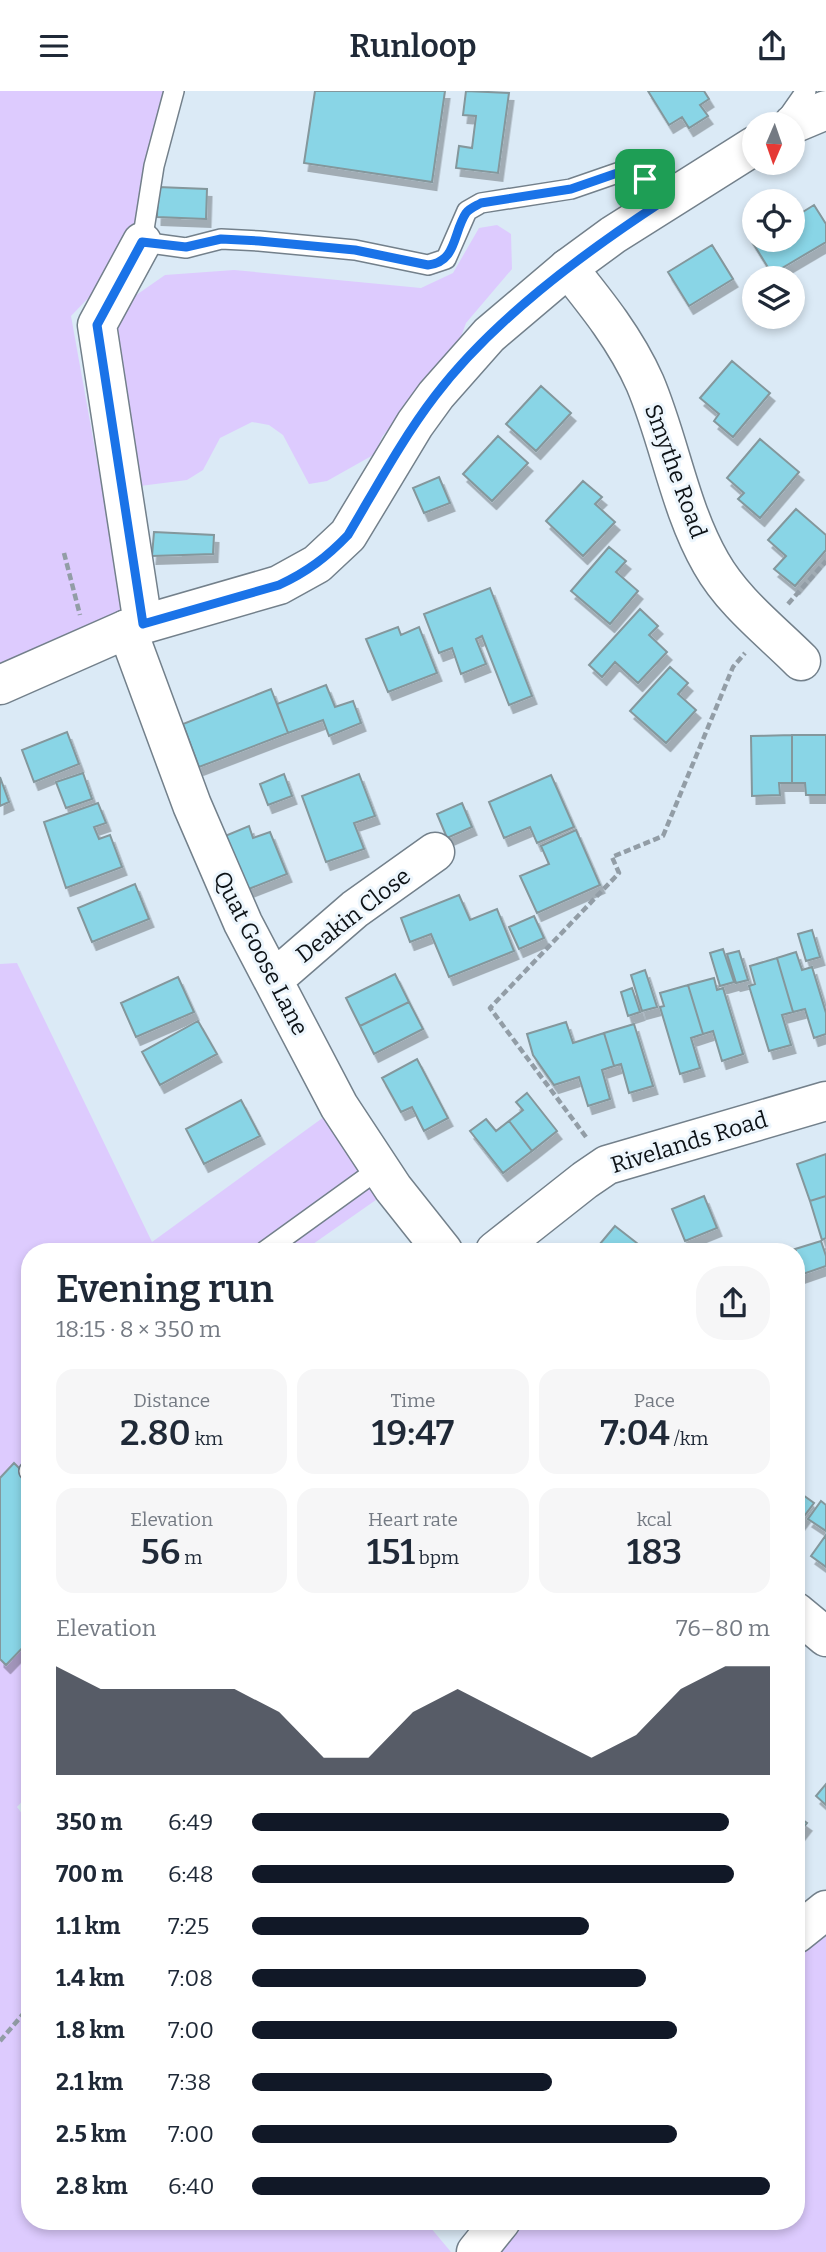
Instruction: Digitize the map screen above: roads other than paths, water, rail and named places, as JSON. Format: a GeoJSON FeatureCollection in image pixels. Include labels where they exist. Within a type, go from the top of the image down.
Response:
{"type":"FeatureCollection","features":[{"type":"Feature","properties":{"kind":"street"},"geometry":{"type":"LineString","coordinates":[[805,119],[826,110]]}},
{"type":"Feature","properties":{"kind":"street"},"geometry":{"type":"LineString","coordinates":[[0,685],[135,626],[279,585],[299,576],[333,551],[348,535],[415,424],[461,364],[489,335],[568,268],[612,235],[742,153]]}},
{"type":"Feature","properties":{"kind":"street","name":"Quat Goose Lane"},"geometry":{"type":"LineString","coordinates":[[142,242],[97,325],[135,626],[197,817],[227,888],[272,980],[339,1106],[380,1168],[437,1243]]}},
{"type":"Feature","properties":{"kind":"street","name":"Smythe Road"},"geometry":{"type":"LineString","coordinates":[[568,268],[607,317],[645,384],[697,536],[712,566],[746,608],[802,661]]}},
{"type":"Feature","properties":{"kind":"street","name":"Deakin Close"},"geometry":{"type":"LineString","coordinates":[[272,980],[355,909],[435,852]]}},
{"type":"Feature","properties":{"kind":"street","name":"Rivelands Road"},"geometry":{"type":"LineString","coordinates":[[505,1243],[607,1165],[826,1101]]}},
{"type":"Feature","properties":{"kind":"street"},"geometry":{"type":"LineString","coordinates":[[805,1620],[826,1637]]}},
{"type":"Feature","properties":{"kind":"street"},"geometry":{"type":"LineString","coordinates":[[805,1927],[826,1910]]}},
{"type":"Feature","properties":{"kind":"lane"},"geometry":{"type":"LineString","coordinates":[[174,91],[154,166],[142,242],[186,247],[221,239],[259,241],[355,250],[428,265],[446,259],[467,211],[481,203],[571,189],[626,170],[638,172],[660,203]]}},
{"type":"Feature","properties":{"kind":"lane"},"geometry":{"type":"LineString","coordinates":[[791,112],[806,91]]}},
{"type":"Feature","properties":{"kind":"lane"},"geometry":{"type":"LineString","coordinates":[[276,1243],[380,1168]]}}]}
